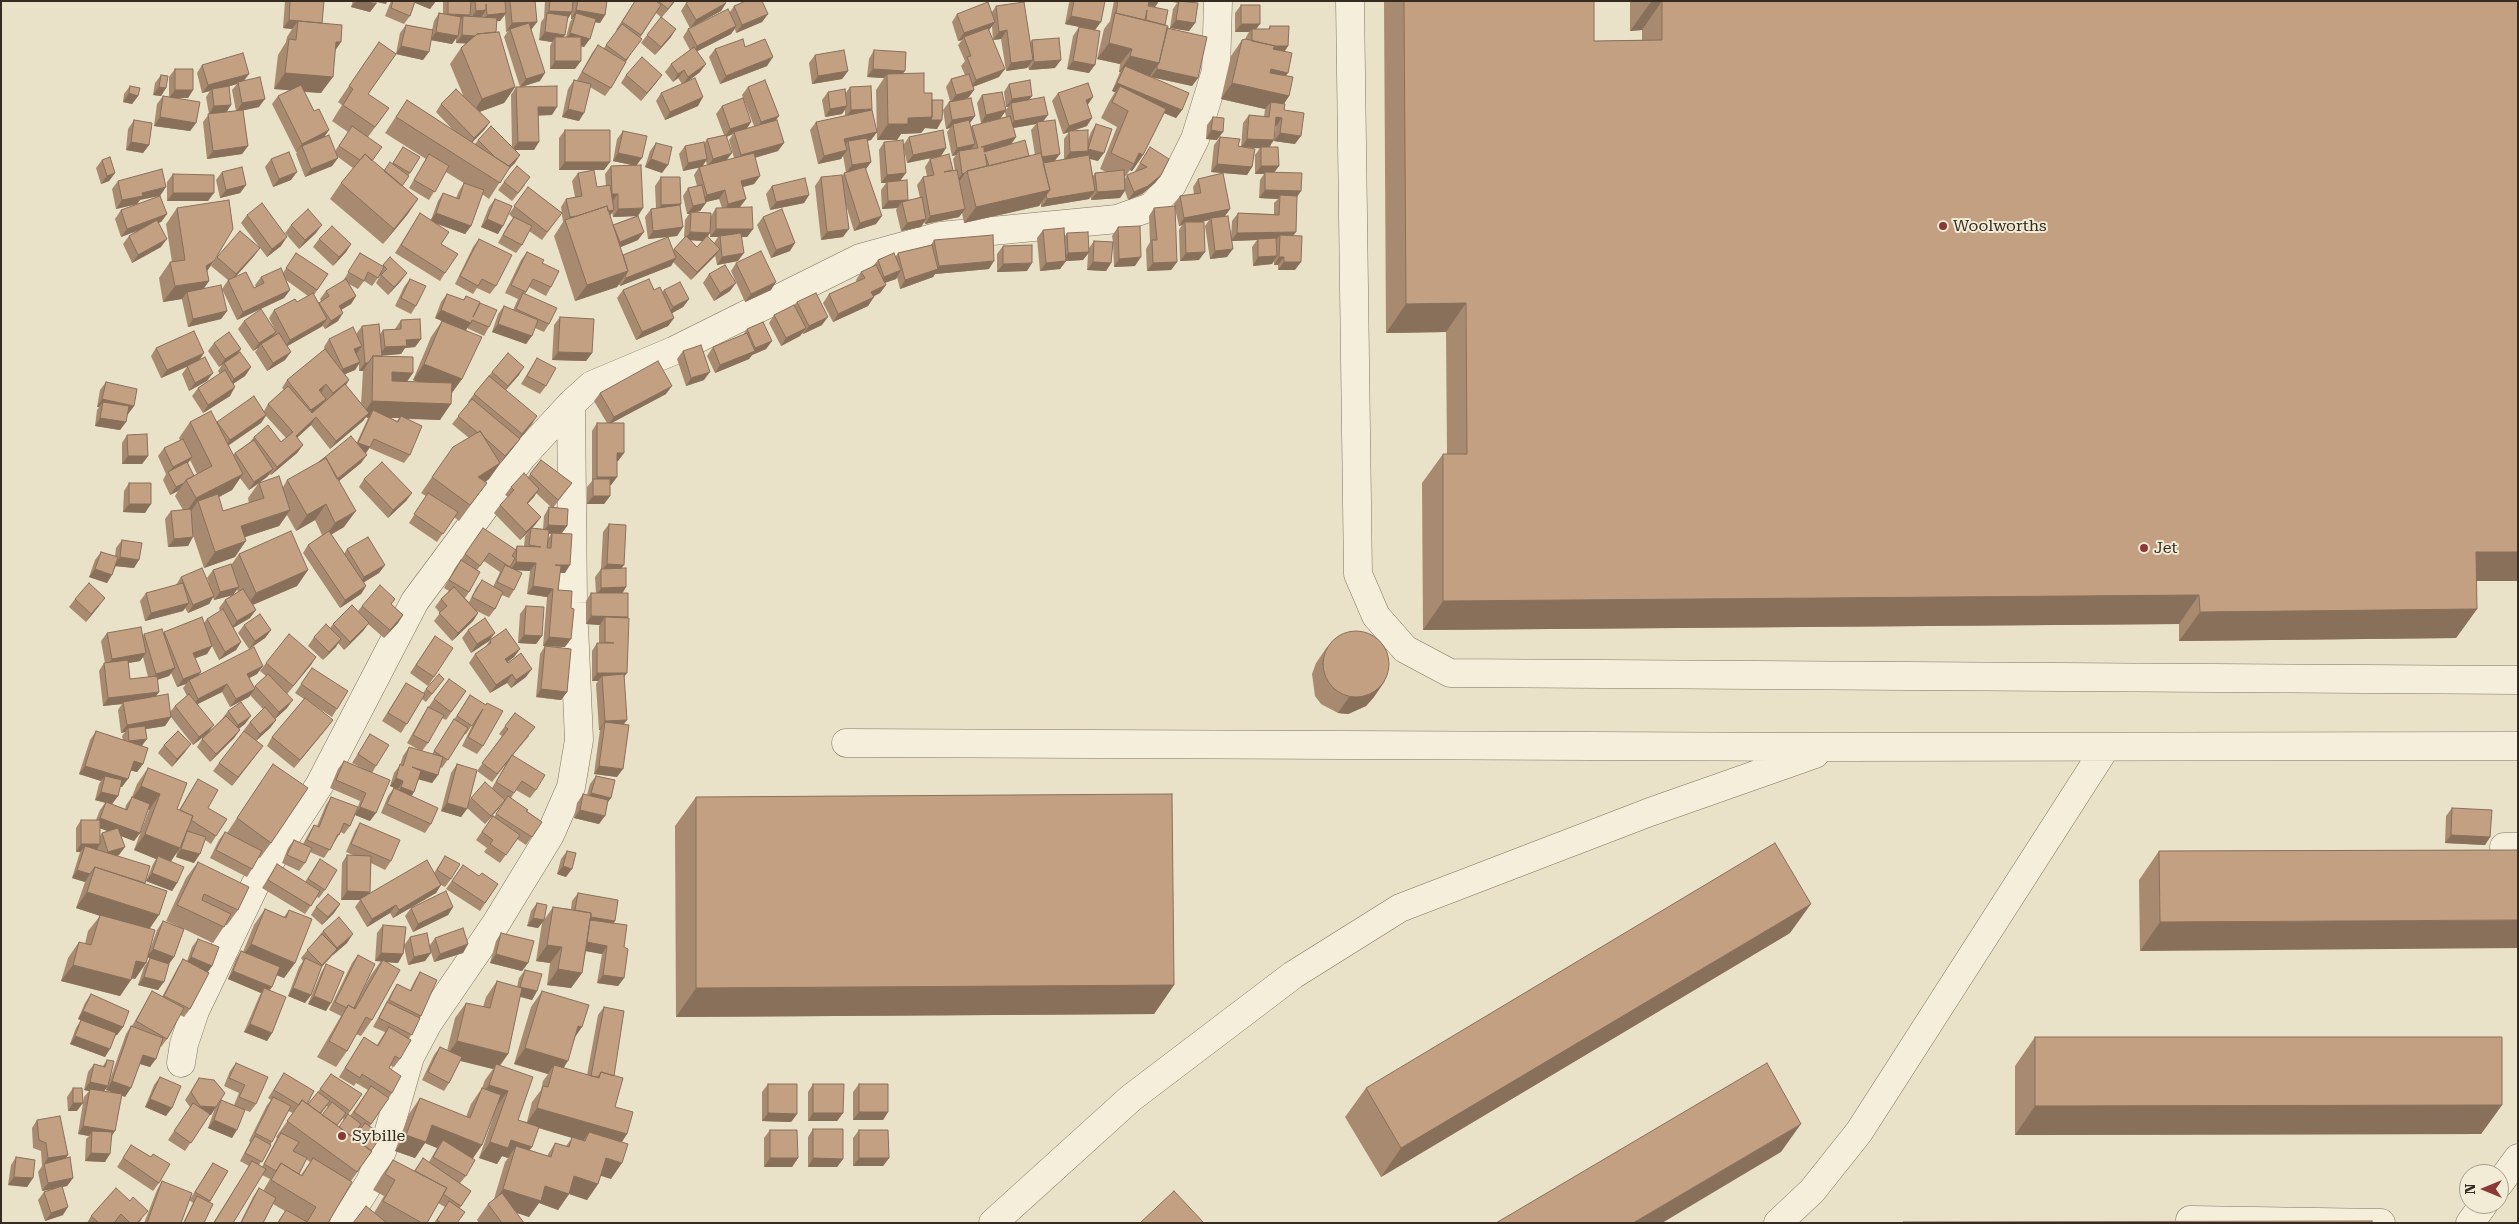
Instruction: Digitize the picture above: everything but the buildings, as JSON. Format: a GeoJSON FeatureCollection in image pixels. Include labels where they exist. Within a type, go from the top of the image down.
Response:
{"type":"FeatureCollection","features":[{"type":"Feature","properties":{"kind":"street"},"geometry":{"type":"LineString","coordinates":[[181,1063],[184,1044],[195,1011],[255,886],[320,784],[415,601],[522,457],[571,404],[592,385],[673,351],[860,258],[940,236],[1117,219],[1151,207],[1172,185],[1195,139],[1216,71],[1218,1]]}},
{"type":"Feature","properties":{"kind":"street"},"geometry":{"type":"LineString","coordinates":[[1350,1],[1358,574],[1376,616],[1406,649],[1450,673],[2518,680]]}},
{"type":"Feature","properties":{"kind":"street"},"geometry":{"type":"LineString","coordinates":[[344,1223],[370,1182],[386,1141],[410,1057],[460,974],[495,926],[550,835],[571,787],[579,740],[573,584],[571,404]]}},
{"type":"Feature","properties":{"kind":"street"},"geometry":{"type":"LineString","coordinates":[[846,743],[1836,747],[2518,746]]}},
{"type":"Feature","properties":{"kind":"street"},"geometry":{"type":"LineString","coordinates":[[993,1223],[1130,1098],[1293,976],[1400,908],[1641,815],[1836,747]]}},
{"type":"Feature","properties":{"kind":"street"},"geometry":{"type":"LineString","coordinates":[[1778,1223],[1812,1191],[1859,1132],[2106,747]]}},
{"type":"Feature","properties":{"kind":"street"},"geometry":{"type":"LineString","coordinates":[[2509,1170],[2518,1158]]}},
{"type":"Feature","properties":{"kind":"street"},"geometry":{"type":"LineString","coordinates":[[2190,1220],[2381,1223]]}},
{"type":"Feature","properties":{"kind":"place","name":"Woolworths"},"geometry":{"type":"Point","coordinates":[1943,226]}},
{"type":"Feature","properties":{"kind":"place","name":"Jet"},"geometry":{"type":"Point","coordinates":[2144,548]}},
{"type":"Feature","properties":{"kind":"place","name":"Sybille"},"geometry":{"type":"Point","coordinates":[342,1136]}}]}
